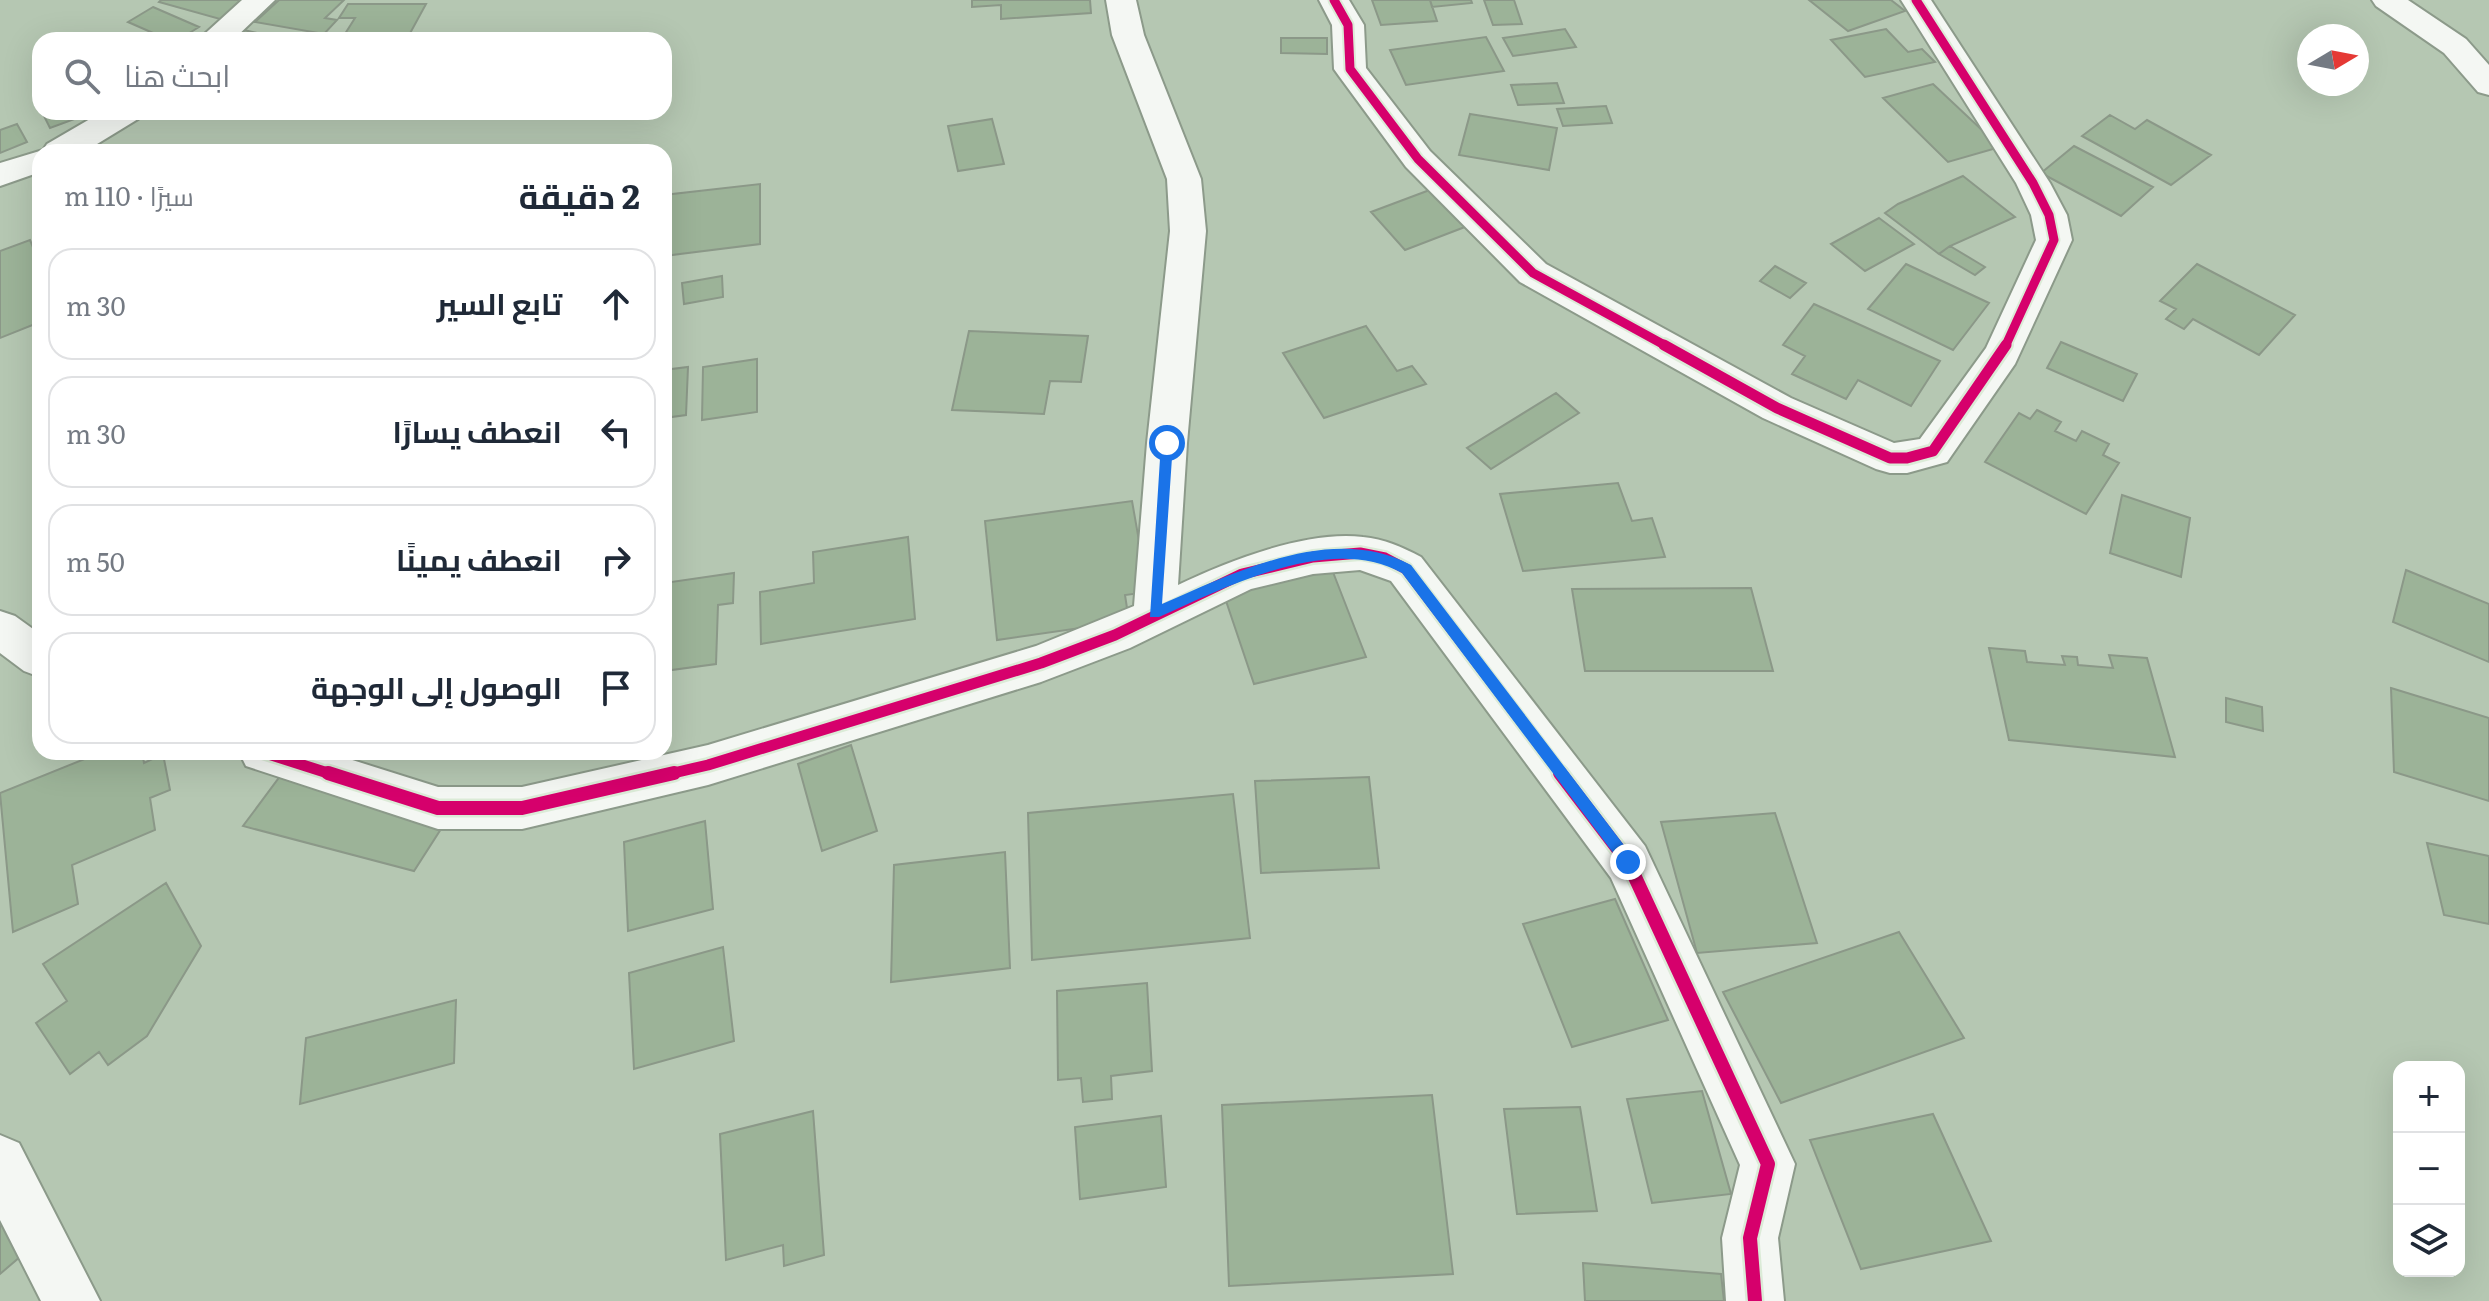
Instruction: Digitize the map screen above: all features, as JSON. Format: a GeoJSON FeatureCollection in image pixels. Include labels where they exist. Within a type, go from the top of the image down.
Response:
{"type":"FeatureCollection","features":[{"type":"Feature","properties":{"kind":"street"},"geometry":{"type":"LineString","coordinates":[[223,32],[260,0]]}},
{"type":"Feature","properties":{"kind":"street"},"geometry":{"type":"LineString","coordinates":[[1121,0],[1128,35],[1184,179],[1188,231],[1167,443],[1155,613]]}},
{"type":"Feature","properties":{"kind":"street"},"geometry":{"type":"LineString","coordinates":[[1334,0],[1348,25],[1350,69],[1418,159],[1533,273],[1777,408],[1890,458],[1907,458],[1933,451],[2002,354],[2054,240],[2049,215],[2033,183],[1916,0]]}},
{"type":"Feature","properties":{"kind":"street"},"geometry":{"type":"LineString","coordinates":[[2387,0],[2455,46],[2489,85]]}},
{"type":"Feature","properties":{"kind":"street"},"geometry":{"type":"LineString","coordinates":[[78,144],[118,127]]}},
{"type":"Feature","properties":{"kind":"street"},"geometry":{"type":"LineString","coordinates":[[0,175],[32,163]]}},
{"type":"Feature","properties":{"kind":"street"},"geometry":{"type":"LineString","coordinates":[[287,760],[438,808],[522,808],[708,765],[1041,663],[1115,635],[1155,613],[1242,574],[1313,557],[1360,553],[1385,558],[1406,569],[1628,862],[1635,876],[1768,1164],[1750,1238],[1755,1301]]}},
{"type":"Feature","properties":{"kind":"street"},"geometry":{"type":"LineString","coordinates":[[0,629],[32,652]]}},
{"type":"Feature","properties":{"kind":"street"},"geometry":{"type":"LineString","coordinates":[[0,1162],[71,1301]]}},
{"type":"Feature","properties":{"kind":"building"},"geometry":{"type":"Polygon","coordinates":[[[256,0],[227,21],[159,2],[256,0]]]}},
{"type":"Feature","properties":{"kind":"building"},"geometry":{"type":"Polygon","coordinates":[[[279,0],[344,0],[325,18],[337,20],[326,32],[255,22],[279,0]]]}},
{"type":"Feature","properties":{"kind":"building"},"geometry":{"type":"Polygon","coordinates":[[[972,0],[1090,0],[1091,13],[1001,19],[1001,5],[972,7],[972,0]]]}},
{"type":"Feature","properties":{"kind":"building"},"geometry":{"type":"Polygon","coordinates":[[[1372,0],[1430,0],[1437,21],[1381,25],[1372,0]]]}},
{"type":"Feature","properties":{"kind":"building"},"geometry":{"type":"Polygon","coordinates":[[[1430,0],[1471,0],[1472,3],[1432,7],[1430,0]]]}},
{"type":"Feature","properties":{"kind":"building"},"geometry":{"type":"Polygon","coordinates":[[[1484,0],[1514,0],[1522,24],[1493,25],[1484,0]]]}},
{"type":"Feature","properties":{"kind":"building"},"geometry":{"type":"Polygon","coordinates":[[[1809,0],[1891,0],[1905,11],[1848,31],[1809,0]]]}},
{"type":"Feature","properties":{"kind":"building"},"geometry":{"type":"Polygon","coordinates":[[[348,4],[426,4],[411,32],[346,32],[355,18],[339,18],[348,4]]]}},
{"type":"Feature","properties":{"kind":"building"},"geometry":{"type":"Polygon","coordinates":[[[153,7],[199,27],[191,32],[151,32],[128,22],[153,7]]]}},
{"type":"Feature","properties":{"kind":"building"},"geometry":{"type":"Polygon","coordinates":[[[1565,29],[1576,47],[1513,56],[1503,38],[1565,29]]]}},
{"type":"Feature","properties":{"kind":"building"},"geometry":{"type":"Polygon","coordinates":[[[1886,29],[1908,52],[1922,49],[1935,62],[1865,77],[1831,40],[1886,29]]]}},
{"type":"Feature","properties":{"kind":"building"},"geometry":{"type":"Polygon","coordinates":[[[1486,37],[1504,71],[1406,85],[1390,50],[1486,37]]]}},
{"type":"Feature","properties":{"kind":"building"},"geometry":{"type":"Polygon","coordinates":[[[1281,38],[1327,38],[1327,54],[1281,53],[1281,38]]]}},
{"type":"Feature","properties":{"kind":"building"},"geometry":{"type":"Polygon","coordinates":[[[1557,83],[1564,103],[1518,105],[1511,85],[1557,83]]]}},
{"type":"Feature","properties":{"kind":"building"},"geometry":{"type":"Polygon","coordinates":[[[1933,84],[2000,147],[1948,162],[1883,98],[1933,84]]]}},
{"type":"Feature","properties":{"kind":"building"},"geometry":{"type":"Polygon","coordinates":[[[1606,106],[1612,123],[1563,126],[1557,109],[1606,106]]]}},
{"type":"Feature","properties":{"kind":"building"},"geometry":{"type":"Polygon","coordinates":[[[1470,114],[1557,128],[1549,170],[1459,155],[1470,114]]]}},
{"type":"Feature","properties":{"kind":"building"},"geometry":{"type":"Polygon","coordinates":[[[2110,115],[2135,129],[2147,120],[2211,155],[2171,185],[2082,136],[2110,115]]]}},
{"type":"Feature","properties":{"kind":"building"},"geometry":{"type":"Polygon","coordinates":[[[992,119],[1004,164],[958,171],[948,126],[992,119]]]}},
{"type":"Feature","properties":{"kind":"building"},"geometry":{"type":"Polygon","coordinates":[[[46,120],[72,120],[50,128],[46,120]]]}},
{"type":"Feature","properties":{"kind":"building"},"geometry":{"type":"Polygon","coordinates":[[[17,124],[27,142],[0,153],[0,130],[17,124]]]}},
{"type":"Feature","properties":{"kind":"building"},"geometry":{"type":"Polygon","coordinates":[[[2074,146],[2153,187],[2121,216],[2041,173],[2074,146]]]}},
{"type":"Feature","properties":{"kind":"building"},"geometry":{"type":"Polygon","coordinates":[[[1963,176],[2015,217],[1939,254],[1885,213],[1898,204],[1963,176]]]}},
{"type":"Feature","properties":{"kind":"building"},"geometry":{"type":"Polygon","coordinates":[[[760,184],[760,244],[672,255],[672,194],[760,184]]]}},
{"type":"Feature","properties":{"kind":"building"},"geometry":{"type":"Polygon","coordinates":[[[1435,188],[1470,225],[1405,250],[1371,212],[1435,188]]]}},
{"type":"Feature","properties":{"kind":"building"},"geometry":{"type":"Polygon","coordinates":[[[1879,218],[1914,244],[1865,271],[1831,244],[1879,218]]]}},
{"type":"Feature","properties":{"kind":"building"},"geometry":{"type":"Polygon","coordinates":[[[30,240],[32,245],[32,325],[0,338],[0,251],[30,240]]]}},
{"type":"Feature","properties":{"kind":"building"},"geometry":{"type":"Polygon","coordinates":[[[1950,246],[1985,267],[1975,275],[1939,254],[1950,246]]]}},
{"type":"Feature","properties":{"kind":"building"},"geometry":{"type":"Polygon","coordinates":[[[1906,264],[1989,303],[1953,350],[1868,309],[1906,264]]]}},
{"type":"Feature","properties":{"kind":"building"},"geometry":{"type":"Polygon","coordinates":[[[2197,264],[2295,315],[2259,355],[2193,319],[2184,329],[2166,319],[2176,309],[2160,301],[2197,264]]]}},
{"type":"Feature","properties":{"kind":"building"},"geometry":{"type":"Polygon","coordinates":[[[1775,266],[1806,283],[1790,298],[1760,281],[1775,266]]]}},
{"type":"Feature","properties":{"kind":"building"},"geometry":{"type":"Polygon","coordinates":[[[722,276],[723,297],[684,304],[682,283],[722,276]]]}},
{"type":"Feature","properties":{"kind":"building"},"geometry":{"type":"Polygon","coordinates":[[[1814,304],[1940,361],[1911,406],[1858,380],[1846,399],[1792,374],[1805,356],[1783,345],[1814,304]]]}},
{"type":"Feature","properties":{"kind":"building"},"geometry":{"type":"Polygon","coordinates":[[[1366,326],[1397,371],[1412,366],[1426,384],[1324,418],[1283,353],[1366,326]]]}},
{"type":"Feature","properties":{"kind":"building"},"geometry":{"type":"Polygon","coordinates":[[[969,331],[1088,336],[1081,382],[1050,381],[1044,414],[952,410],[969,331]]]}},
{"type":"Feature","properties":{"kind":"building"},"geometry":{"type":"Polygon","coordinates":[[[2061,342],[2137,374],[2123,401],[2047,368],[2061,342]]]}},
{"type":"Feature","properties":{"kind":"building"},"geometry":{"type":"Polygon","coordinates":[[[757,359],[757,412],[702,420],[703,367],[757,359]]]}},
{"type":"Feature","properties":{"kind":"building"},"geometry":{"type":"Polygon","coordinates":[[[688,367],[686,415],[672,417],[672,369],[688,367]]]}},
{"type":"Feature","properties":{"kind":"building"},"geometry":{"type":"Polygon","coordinates":[[[1556,393],[1579,413],[1491,469],[1467,448],[1556,393]]]}},
{"type":"Feature","properties":{"kind":"building"},"geometry":{"type":"Polygon","coordinates":[[[2037,410],[2061,422],[2055,431],[2076,441],[2082,431],[2109,444],[2103,455],[2119,463],[2086,514],[1985,462],[2019,413],[2030,419],[2037,410]]]}},
{"type":"Feature","properties":{"kind":"building"},"geometry":{"type":"Polygon","coordinates":[[[1618,483],[1632,521],[1652,518],[1665,557],[1523,571],[1500,494],[1618,483]]]}},
{"type":"Feature","properties":{"kind":"building"},"geometry":{"type":"Polygon","coordinates":[[[2122,495],[2190,518],[2181,577],[2110,553],[2122,495]]]}},
{"type":"Feature","properties":{"kind":"building"},"geometry":{"type":"Polygon","coordinates":[[[1132,501],[1148,592],[1125,595],[1129,621],[997,640],[985,521],[1132,501]]]}},
{"type":"Feature","properties":{"kind":"building"},"geometry":{"type":"Polygon","coordinates":[[[908,537],[915,619],[761,644],[760,592],[814,583],[813,552],[908,537]]]}},
{"type":"Feature","properties":{"kind":"building"},"geometry":{"type":"Polygon","coordinates":[[[1331,567],[1366,657],[1254,684],[1223,592],[1331,567]]]}},
{"type":"Feature","properties":{"kind":"building"},"geometry":{"type":"Polygon","coordinates":[[[2406,570],[2489,604],[2489,662],[2393,622],[2406,570]]]}},
{"type":"Feature","properties":{"kind":"building"},"geometry":{"type":"Polygon","coordinates":[[[734,573],[733,603],[718,605],[716,664],[672,670],[672,582],[734,573]]]}},
{"type":"Feature","properties":{"kind":"building"},"geometry":{"type":"Polygon","coordinates":[[[1751,588],[1773,671],[1585,671],[1572,589],[1751,588]]]}},
{"type":"Feature","properties":{"kind":"building"},"geometry":{"type":"Polygon","coordinates":[[[1989,648],[2025,651],[2027,662],[2065,665],[2062,656],[2077,657],[2078,665],[2113,668],[2109,655],[2147,658],[2175,757],[2009,740],[1989,648]]]}},
{"type":"Feature","properties":{"kind":"building"},"geometry":{"type":"Polygon","coordinates":[[[2391,688],[2489,718],[2489,801],[2394,772],[2391,688]]]}},
{"type":"Feature","properties":{"kind":"building"},"geometry":{"type":"Polygon","coordinates":[[[2226,698],[2262,707],[2263,731],[2226,722],[2226,698]]]}},
{"type":"Feature","properties":{"kind":"building"},"geometry":{"type":"Polygon","coordinates":[[[851,745],[877,831],[822,851],[798,764],[851,745]]]}},
{"type":"Feature","properties":{"kind":"building"},"geometry":{"type":"Polygon","coordinates":[[[82,760],[143,760],[144,763],[164,760],[170,790],[150,798],[155,830],[72,865],[78,904],[13,932],[0,793],[82,760]]]}},
{"type":"Feature","properties":{"kind":"building"},"geometry":{"type":"Polygon","coordinates":[[[281,775],[448,818],[414,871],[243,826],[281,775]]]}},
{"type":"Feature","properties":{"kind":"building"},"geometry":{"type":"Polygon","coordinates":[[[1369,777],[1379,868],[1261,873],[1255,781],[1369,777]]]}},
{"type":"Feature","properties":{"kind":"building"},"geometry":{"type":"Polygon","coordinates":[[[1233,794],[1250,938],[1032,960],[1028,813],[1233,794]]]}},
{"type":"Feature","properties":{"kind":"building"},"geometry":{"type":"Polygon","coordinates":[[[1775,813],[1817,943],[1697,953],[1661,822],[1775,813]]]}},
{"type":"Feature","properties":{"kind":"building"},"geometry":{"type":"Polygon","coordinates":[[[705,821],[713,909],[628,931],[624,842],[705,821]]]}},
{"type":"Feature","properties":{"kind":"building"},"geometry":{"type":"Polygon","coordinates":[[[2427,843],[2489,856],[2489,924],[2444,915],[2427,843]]]}},
{"type":"Feature","properties":{"kind":"building"},"geometry":{"type":"Polygon","coordinates":[[[1005,852],[1010,968],[891,982],[894,865],[1005,852]]]}},
{"type":"Feature","properties":{"kind":"building"},"geometry":{"type":"Polygon","coordinates":[[[166,883],[201,946],[147,1036],[108,1065],[99,1052],[70,1074],[36,1023],[67,1001],[43,964],[166,883]]]}},
{"type":"Feature","properties":{"kind":"building"},"geometry":{"type":"Polygon","coordinates":[[[1615,899],[1668,1020],[1572,1047],[1523,924],[1615,899]]]}},
{"type":"Feature","properties":{"kind":"building"},"geometry":{"type":"Polygon","coordinates":[[[1899,932],[1964,1038],[1781,1103],[1723,992],[1899,932]]]}},
{"type":"Feature","properties":{"kind":"building"},"geometry":{"type":"Polygon","coordinates":[[[723,947],[734,1041],[634,1069],[629,973],[723,947]]]}},
{"type":"Feature","properties":{"kind":"building"},"geometry":{"type":"Polygon","coordinates":[[[1147,983],[1152,1071],[1111,1076],[1112,1099],[1083,1102],[1081,1078],[1058,1080],[1057,991],[1147,983]]]}},
{"type":"Feature","properties":{"kind":"building"},"geometry":{"type":"Polygon","coordinates":[[[456,1000],[454,1063],[300,1104],[306,1038],[456,1000]]]}},
{"type":"Feature","properties":{"kind":"building"},"geometry":{"type":"Polygon","coordinates":[[[1702,1091],[1731,1194],[1652,1203],[1627,1099],[1702,1091]]]}},
{"type":"Feature","properties":{"kind":"building"},"geometry":{"type":"Polygon","coordinates":[[[1432,1095],[1453,1274],[1229,1286],[1222,1105],[1432,1095]]]}},
{"type":"Feature","properties":{"kind":"building"},"geometry":{"type":"Polygon","coordinates":[[[1580,1107],[1597,1211],[1517,1214],[1504,1109],[1580,1107]]]}},
{"type":"Feature","properties":{"kind":"building"},"geometry":{"type":"Polygon","coordinates":[[[813,1111],[824,1255],[784,1266],[783,1245],[726,1260],[720,1134],[813,1111]]]}},
{"type":"Feature","properties":{"kind":"building"},"geometry":{"type":"Polygon","coordinates":[[[1933,1114],[1991,1241],[1861,1269],[1810,1140],[1933,1114]]]}},
{"type":"Feature","properties":{"kind":"building"},"geometry":{"type":"Polygon","coordinates":[[[1161,1116],[1166,1187],[1080,1199],[1075,1127],[1161,1116]]]}},
{"type":"Feature","properties":{"kind":"building"},"geometry":{"type":"Polygon","coordinates":[[[0,1212],[28,1250],[0,1274],[0,1212]]]}},
{"type":"Feature","properties":{"kind":"building"},"geometry":{"type":"Polygon","coordinates":[[[1583,1263],[1721,1274],[1724,1301],[1585,1301],[1583,1263]]]}},
{"type":"Feature","properties":{"kind":"cycle path"},"geometry":{"type":"LineString","coordinates":[[1334,0],[1348,25],[1350,69],[1418,159],[1533,273],[1777,408],[1890,458],[1907,458],[1933,451],[2002,354],[2054,240],[2049,215],[2033,183],[1916,0]]}},
{"type":"Feature","properties":{"kind":"cycle path"},"geometry":{"type":"LineString","coordinates":[[287,760],[438,808],[522,808],[708,765],[1041,663],[1115,635],[1242,574],[1313,557],[1360,553],[1385,558],[1406,569],[1628,862],[1768,1164],[1750,1238],[1755,1301]]}},
{"type":"Feature","properties":{"kind":"route"},"geometry":{"type":"LineString","coordinates":[[1167,443],[1155,613],[1242,574],[1313,557],[1360,553],[1385,558],[1406,569],[1628,862]]}}]}
